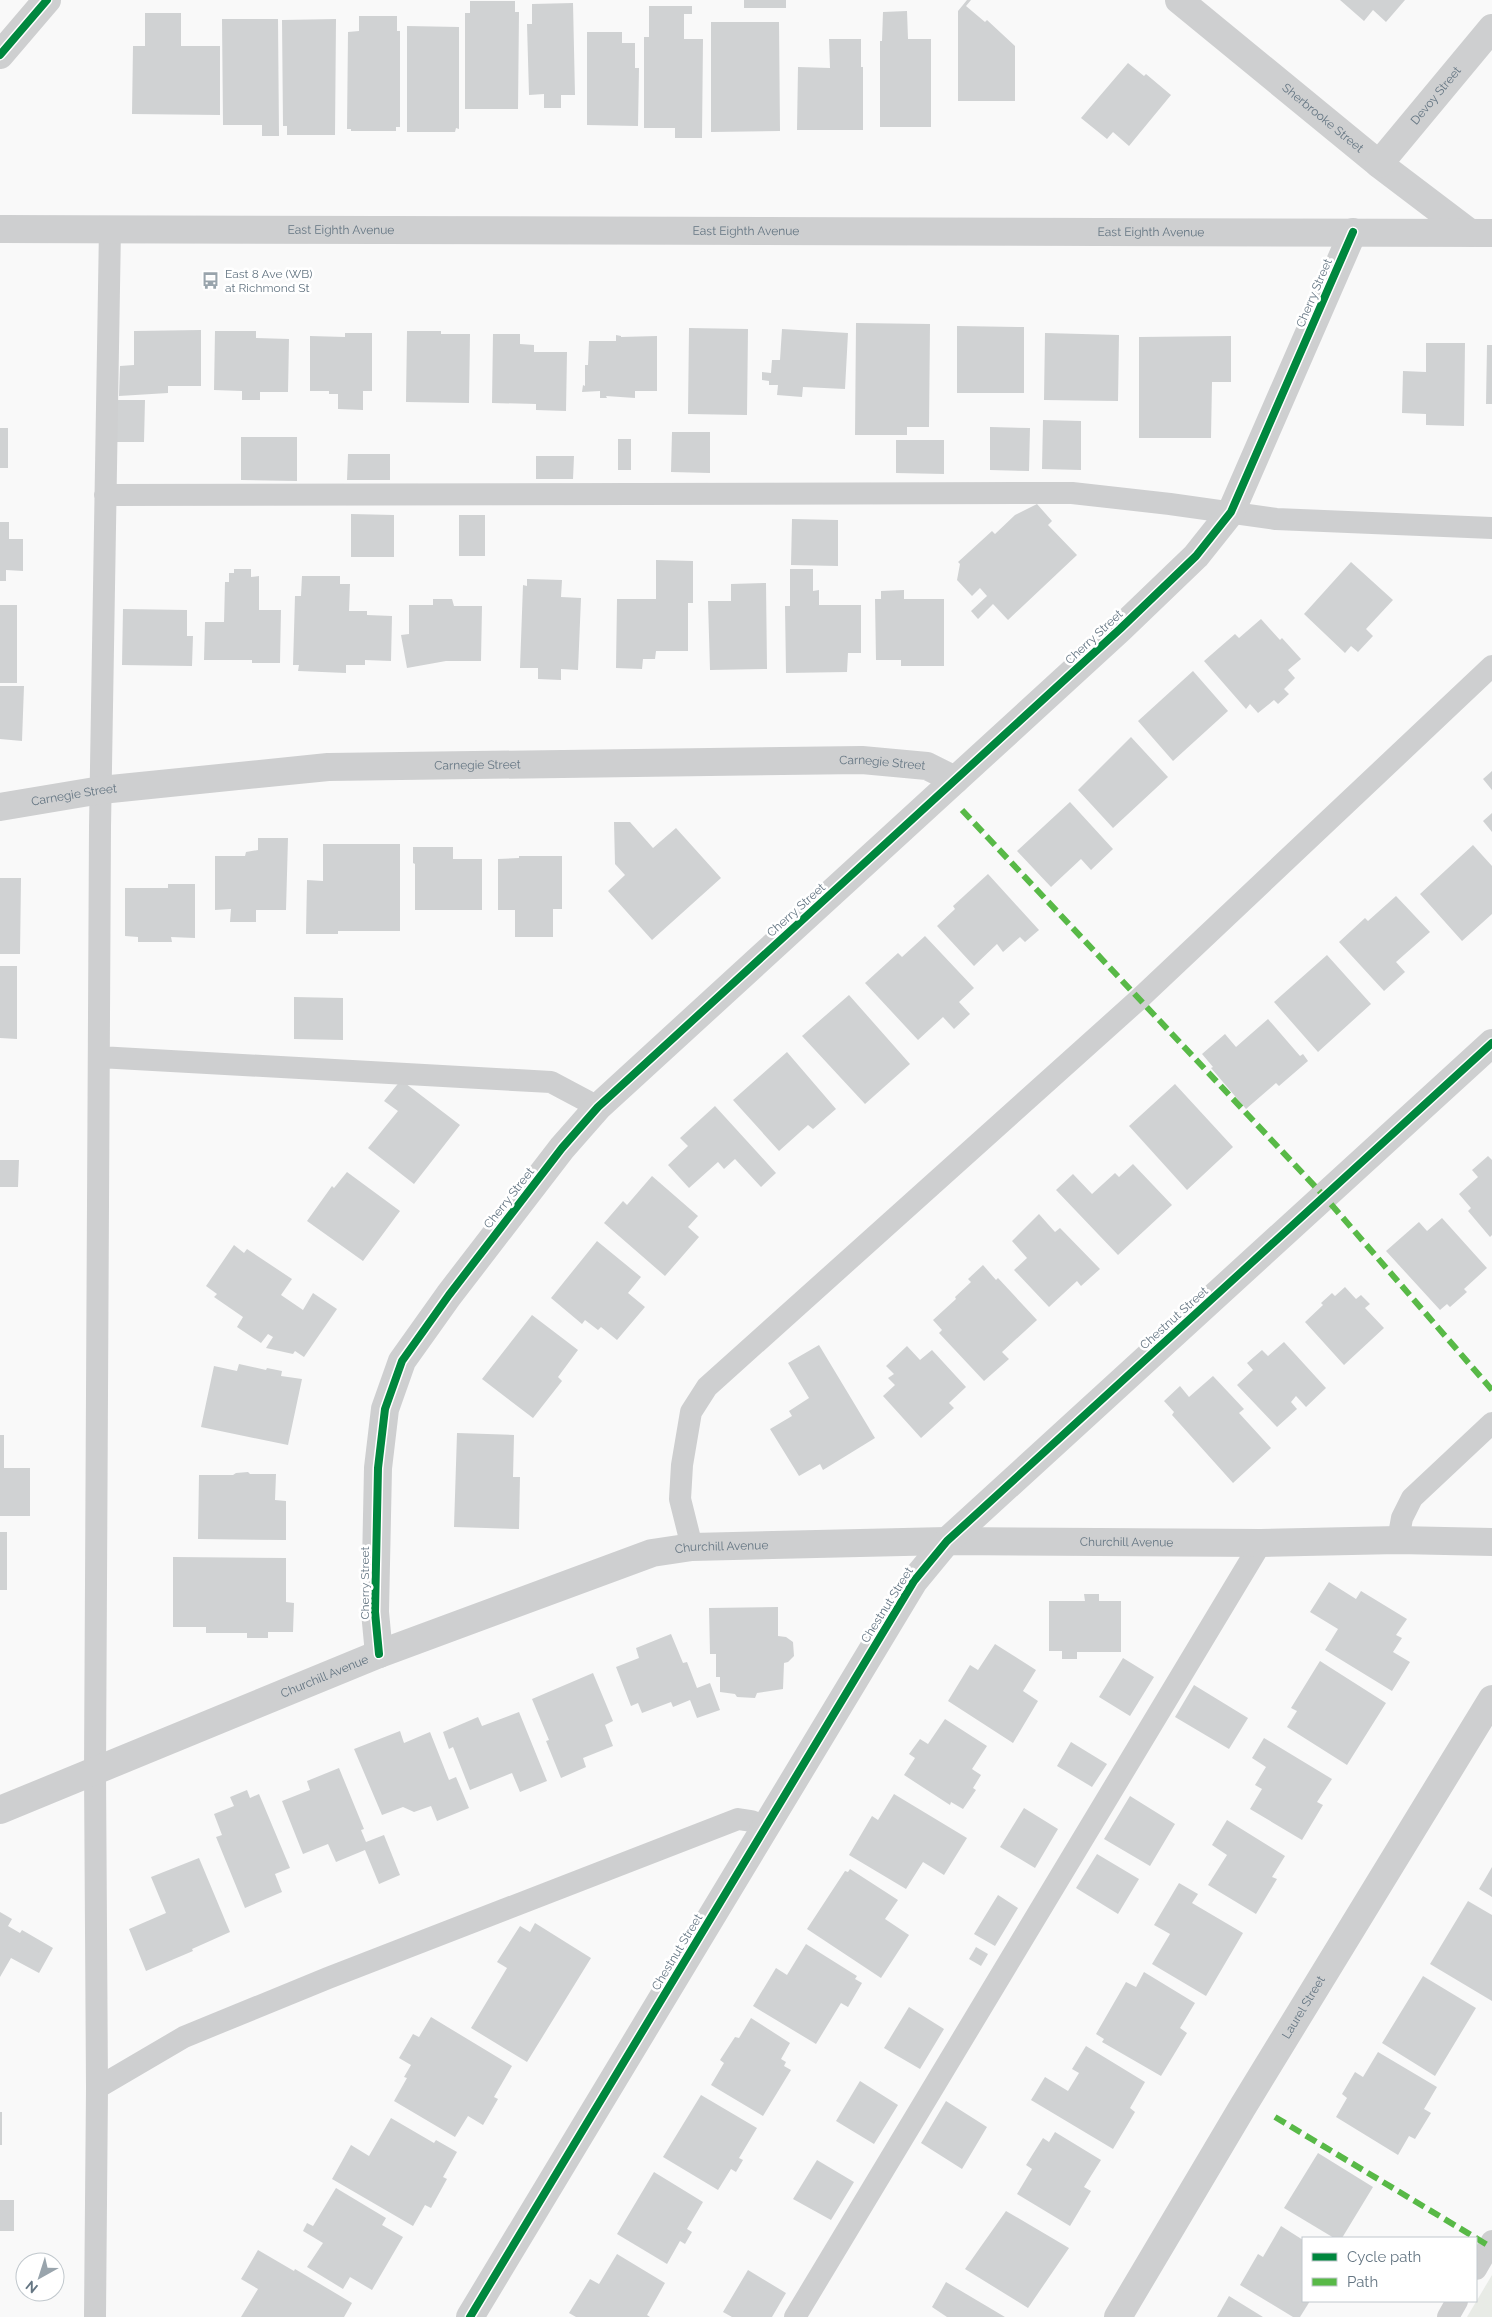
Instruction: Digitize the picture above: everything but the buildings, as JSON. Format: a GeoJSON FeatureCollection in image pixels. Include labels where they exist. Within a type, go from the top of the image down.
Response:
{"type":"FeatureCollection","features":[{"type":"Feature","properties":{"kind":"street"},"geometry":{"type":"LineString","coordinates":[[0,55],[47,0]]}},
{"type":"Feature","properties":{"kind":"street","name":"Sherbrooke Street"},"geometry":{"type":"LineString","coordinates":[[1179,0],[1379,164],[1481,233]]}},
{"type":"Feature","properties":{"kind":"street","name":"Devoy Street"},"geometry":{"type":"LineString","coordinates":[[1379,164],[1492,28]]}},
{"type":"Feature","properties":{"kind":"street","name":"East Eighth Avenue"},"geometry":{"type":"LineString","coordinates":[[0,229],[1481,233]]}},
{"type":"Feature","properties":{"kind":"street","name":"Cherry Street"},"geometry":{"type":"LineString","coordinates":[[378,1654],[375,1612],[378,1468],[385,1409],[402,1361],[455,1287],[562,1148],[598,1107],[1120,629],[1196,556],[1231,512],[1353,232]]}},
{"type":"Feature","properties":{"kind":"street","name":"Carnegie Street"},"geometry":{"type":"LineString","coordinates":[[0,807],[102,790],[328,767],[862,760],[927,766],[955,780]]}},
{"type":"Feature","properties":{"kind":"street","name":"Chestnut Street"},"geometry":{"type":"LineString","coordinates":[[470,2317],[914,1581],[946,1541],[1492,1043]]}},
{"type":"Feature","properties":{"kind":"street","name":"Churchill Avenue"},"geometry":{"type":"LineString","coordinates":[[0,1810],[378,1654],[652,1553],[692,1547],[946,1541],[1261,1543],[1398,1540],[1492,1542]]}},
{"type":"Feature","properties":{"kind":"street","name":"Laurel Street"},"geometry":{"type":"LineString","coordinates":[[1118,2317],[1242,2108],[1492,1699]]}},
{"type":"Feature","properties":{"kind":"lane"},"geometry":{"type":"LineString","coordinates":[[95,2317],[97,2088],[95,1770],[99,1058],[110,228]]}},
{"type":"Feature","properties":{"kind":"lane"},"geometry":{"type":"LineString","coordinates":[[105,495],[1072,493],[1276,519],[1492,528]]}},
{"type":"Feature","properties":{"kind":"lane"},"geometry":{"type":"LineString","coordinates":[[692,1547],[680,1499],[682,1465],[691,1412],[706,1387],[1138,1000],[1492,666]]}},
{"type":"Feature","properties":{"kind":"lane"},"geometry":{"type":"LineString","coordinates":[[99,1058],[551,1082],[598,1107]]}},
{"type":"Feature","properties":{"kind":"lane"},"geometry":{"type":"LineString","coordinates":[[1398,1540],[1402,1518],[1412,1498],[1492,1423]]}},
{"type":"Feature","properties":{"kind":"lane"},"geometry":{"type":"LineString","coordinates":[[795,2317],[1261,1543]]}},
{"type":"Feature","properties":{"kind":"lane"},"geometry":{"type":"LineString","coordinates":[[97,2088],[184,2037],[328,1978],[738,1819],[751,1821],[766,1827]]}},
{"type":"Feature","properties":{"kind":"lane"},"geometry":{"type":"LineString","coordinates":[[1477,2267],[1492,2241]]}},
{"type":"Feature","properties":{"kind":"lane"},"geometry":{"type":"LineString","coordinates":[[1448,2317],[1457,2302]]}},
{"type":"Feature","properties":{"kind":"shaded area"},"geometry":{"type":"Polygon","coordinates":[[[1492,2275],[1492,2317],[1467,2317],[1492,2275]]]}},
{"type":"Feature","properties":{"kind":"marked path"},"geometry":{"type":"LineString","coordinates":[[962,810],[1324,1196],[1492,1390]]}},
{"type":"Feature","properties":{"kind":"marked path"},"geometry":{"type":"LineString","coordinates":[[1275,2117],[1474,2237]]}},
{"type":"Feature","properties":{"kind":"marked path"},"geometry":{"type":"LineString","coordinates":[[1477,2239],[1489,2246]]}},
{"type":"Feature","properties":{"kind":"cycle path"},"geometry":{"type":"LineString","coordinates":[[0,55],[47,0]]}},
{"type":"Feature","properties":{"kind":"cycle path"},"geometry":{"type":"LineString","coordinates":[[379,1654],[375,1612],[378,1468],[385,1409],[402,1361],[449,1295],[562,1148],[598,1107],[1120,629],[1196,556],[1231,512],[1353,232]]}},
{"type":"Feature","properties":{"kind":"cycle path"},"geometry":{"type":"LineString","coordinates":[[470,2317],[914,1581],[947,1541],[1492,1043]]}},
{"type":"Feature","properties":{"kind":"place","name":"East 8 Ave (WB) at Richmond St"},"geometry":{"type":"Point","coordinates":[211,281]}}]}
